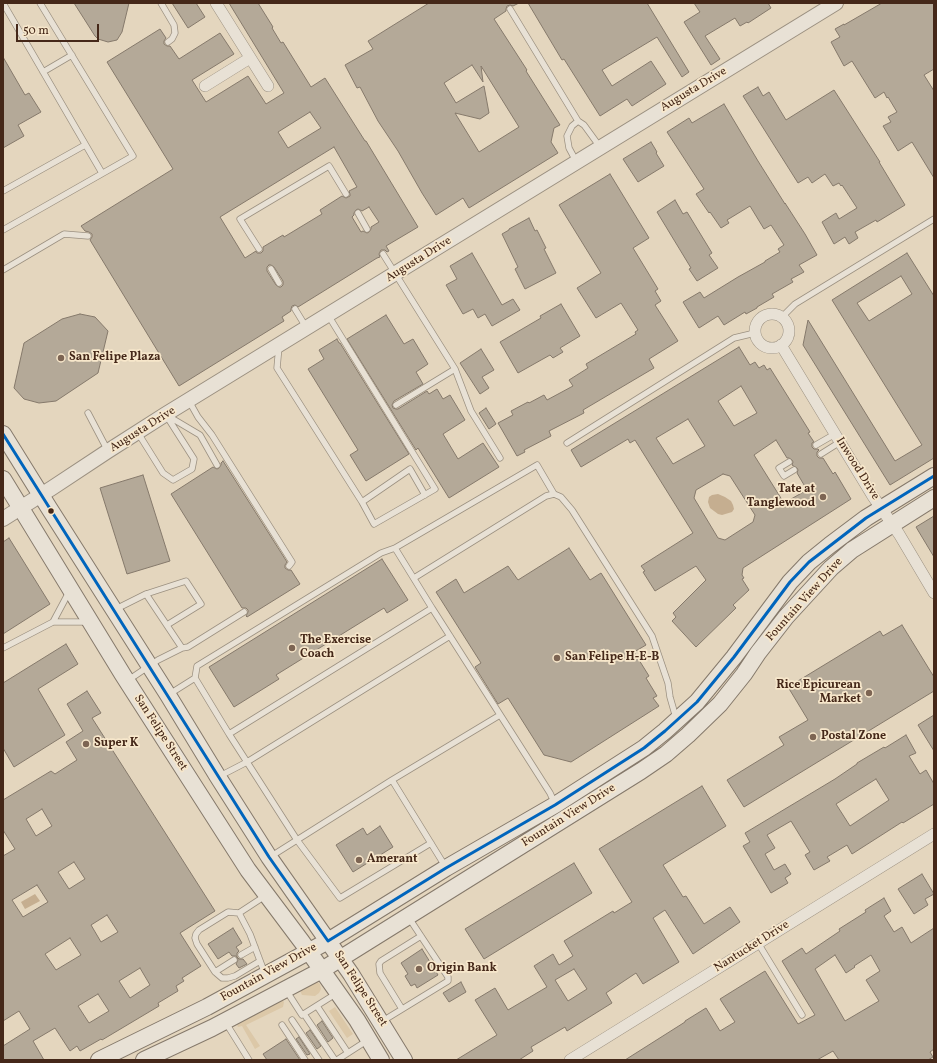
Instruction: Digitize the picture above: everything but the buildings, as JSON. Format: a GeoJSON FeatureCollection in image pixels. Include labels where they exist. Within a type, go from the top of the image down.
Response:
{"type":"FeatureCollection","features":[{"type":"Feature","properties":{"kind":"main road","name":"San Felipe Street"},"geometry":{"type":"LineString","coordinates":[[3,434],[269,857],[340,958],[404,1060]]}},
{"type":"Feature","properties":{"kind":"main road","name":"Fountain View Drive"},"geometry":{"type":"LineString","coordinates":[[99,1060],[207,1007],[263,968],[309,952],[446,868],[555,805],[644,748],[696,702],[718,677],[790,582],[809,562],[866,518],[934,476]]}},
{"type":"Feature","properties":{"kind":"main road","name":"San Felipe Street"},"geometry":{"type":"LineString","coordinates":[[3,479],[127,681],[248,870],[322,970],[357,1020],[381,1060]]}},
{"type":"Feature","properties":{"kind":"main road","name":"Fountain View Drive"},"geometry":{"type":"LineString","coordinates":[[144,1060],[225,1021],[322,970],[642,771],[666,754],[720,704],[786,617],[831,568],[852,550],[934,498]]}},
{"type":"Feature","properties":{"kind":"main road"},"geometry":{"type":"LineString","coordinates":[[743,643],[758,652]]}},
{"type":"Feature","properties":{"kind":"main road"},"geometry":{"type":"LineString","coordinates":[[677,720],[688,735]]}},
{"type":"Feature","properties":{"kind":"main road"},"geometry":{"type":"LineString","coordinates":[[197,790],[218,777]]}},
{"type":"Feature","properties":{"kind":"street"},"geometry":{"type":"LineString","coordinates":[[216,3],[268,86]]}},
{"type":"Feature","properties":{"kind":"street","name":"Augusta Drive"},"geometry":{"type":"LineString","coordinates":[[3,519],[41,496],[166,414],[836,3]]}},
{"type":"Feature","properties":{"kind":"street"},"geometry":{"type":"LineString","coordinates":[[206,86],[250,58]]}},
{"type":"Feature","properties":{"kind":"street"},"geometry":{"type":"LineString","coordinates":[[771,314],[782,317],[786,321],[789,331],[788,337],[785,341],[781,345],[770,348],[760,343],[755,333],[757,322],[766,315],[771,314]]}},
{"type":"Feature","properties":{"kind":"street","name":"Inwood Drive"},"geometry":{"type":"LineString","coordinates":[[781,345],[872,496],[892,524],[934,593]]}},
{"type":"Feature","properties":{"kind":"street","name":"Nantucket Drive"},"geometry":{"type":"LineString","coordinates":[[570,1060],[934,834]]}},
{"type":"Feature","properties":{"kind":"lane"},"geometry":{"type":"LineString","coordinates":[[3,3],[102,173]]}},
{"type":"Feature","properties":{"kind":"lane"},"geometry":{"type":"LineString","coordinates":[[3,230],[133,156],[40,3]]}},
{"type":"Feature","properties":{"kind":"lane"},"geometry":{"type":"LineString","coordinates":[[161,3],[174,25],[175,33],[172,39],[168,42]]}},
{"type":"Feature","properties":{"kind":"lane"},"geometry":{"type":"LineString","coordinates":[[510,9],[578,121],[584,125],[600,148]]}},
{"type":"Feature","properties":{"kind":"lane"},"geometry":{"type":"LineString","coordinates":[[43,72],[72,55]]}},
{"type":"Feature","properties":{"kind":"lane"},"geometry":{"type":"LineString","coordinates":[[577,162],[569,148],[567,136],[572,126],[578,121]]}},
{"type":"Feature","properties":{"kind":"lane"},"geometry":{"type":"LineString","coordinates":[[3,191],[85,145]]}},
{"type":"Feature","properties":{"kind":"lane"},"geometry":{"type":"LineString","coordinates":[[259,250],[240,219],[329,166],[346,194]]}},
{"type":"Feature","properties":{"kind":"lane"},"geometry":{"type":"LineString","coordinates":[[358,213],[367,228]]}},
{"type":"Feature","properties":{"kind":"lane"},"geometry":{"type":"LineString","coordinates":[[782,317],[795,304],[810,294],[934,219]]}},
{"type":"Feature","properties":{"kind":"lane"},"geometry":{"type":"LineString","coordinates":[[3,270],[64,234],[88,236]]}},
{"type":"Feature","properties":{"kind":"lane"},"geometry":{"type":"LineString","coordinates":[[383,254],[455,369],[471,411],[500,458]]}},
{"type":"Feature","properties":{"kind":"lane"},"geometry":{"type":"LineString","coordinates":[[271,269],[279,283]]}},
{"type":"Feature","properties":{"kind":"lane"},"geometry":{"type":"LineString","coordinates":[[295,309],[306,329]]}},
{"type":"Feature","properties":{"kind":"lane"},"geometry":{"type":"LineString","coordinates":[[279,346],[277,368],[362,502],[374,524],[435,490],[328,315]]}},
{"type":"Feature","properties":{"kind":"lane"},"geometry":{"type":"LineString","coordinates":[[567,443],[734,338],[755,333]]}},
{"type":"Feature","properties":{"kind":"lane"},"geometry":{"type":"LineString","coordinates":[[396,405],[455,369]]}},
{"type":"Feature","properties":{"kind":"lane"},"geometry":{"type":"LineString","coordinates":[[188,401],[212,435],[292,562],[289,566]]}},
{"type":"Feature","properties":{"kind":"lane"},"geometry":{"type":"LineString","coordinates":[[88,413],[108,451]]}},
{"type":"Feature","properties":{"kind":"lane"},"geometry":{"type":"LineString","coordinates":[[138,432],[163,473],[173,480],[192,469],[194,460],[166,414]]}},
{"type":"Feature","properties":{"kind":"lane"},"geometry":{"type":"LineString","coordinates":[[166,414],[200,435],[217,465]]}},
{"type":"Feature","properties":{"kind":"lane"},"geometry":{"type":"LineString","coordinates":[[816,445],[837,438]]}},
{"type":"Feature","properties":{"kind":"lane"},"geometry":{"type":"LineString","coordinates":[[821,454],[837,438]]}},
{"type":"Feature","properties":{"kind":"lane"},"geometry":{"type":"LineString","coordinates":[[789,462],[779,468],[784,476],[794,470]]}},
{"type":"Feature","properties":{"kind":"lane"},"geometry":{"type":"LineString","coordinates":[[431,843],[340,898],[297,840],[195,678],[197,666],[381,553],[395,548],[537,465],[554,494],[561,497],[572,510],[652,636],[668,683],[670,697],[677,720]]}},
{"type":"Feature","properties":{"kind":"lane"},"geometry":{"type":"LineString","coordinates":[[362,502],[410,469],[425,495]]}},
{"type":"Feature","properties":{"kind":"lane"},"geometry":{"type":"LineString","coordinates":[[414,578],[546,496],[554,494]]}},
{"type":"Feature","properties":{"kind":"lane"},"geometry":{"type":"LineString","coordinates":[[395,548],[550,793],[555,805]]}},
{"type":"Feature","properties":{"kind":"lane"},"geometry":{"type":"LineString","coordinates":[[114,610],[146,594],[186,581],[201,604],[167,625]]}},
{"type":"Feature","properties":{"kind":"lane"},"geometry":{"type":"LineString","coordinates":[[53,622],[70,589]]}},
{"type":"Feature","properties":{"kind":"lane"},"geometry":{"type":"LineString","coordinates":[[146,594],[182,648]]}},
{"type":"Feature","properties":{"kind":"lane"},"geometry":{"type":"LineString","coordinates":[[230,734],[432,608]]}},
{"type":"Feature","properties":{"kind":"lane"},"geometry":{"type":"LineString","coordinates":[[127,681],[149,665],[182,648],[188,647],[244,612]]}},
{"type":"Feature","properties":{"kind":"lane"},"geometry":{"type":"LineString","coordinates":[[3,648],[53,622],[91,622]]}},
{"type":"Feature","properties":{"kind":"lane"},"geometry":{"type":"LineString","coordinates":[[218,777],[247,762],[450,636]]}},
{"type":"Feature","properties":{"kind":"lane"},"geometry":{"type":"LineString","coordinates":[[168,695],[195,678]]}},
{"type":"Feature","properties":{"kind":"lane"},"geometry":{"type":"LineString","coordinates":[[269,857],[500,715]]}},
{"type":"Feature","properties":{"kind":"lane"},"geometry":{"type":"LineString","coordinates":[[392,780],[446,868]]}},
{"type":"Feature","properties":{"kind":"lane"},"geometry":{"type":"LineString","coordinates":[[239,913],[250,934],[263,968],[228,978],[222,978],[214,972],[197,944],[195,938],[196,934],[199,930],[228,912],[239,913],[266,894]]}},
{"type":"Feature","properties":{"kind":"lane"},"geometry":{"type":"LineString","coordinates":[[381,1022],[448,981],[448,977],[408,916]]}},
{"type":"Feature","properties":{"kind":"lane"},"geometry":{"type":"LineString","coordinates":[[402,1009],[380,973],[379,964],[381,961],[421,936]]}},
{"type":"Feature","properties":{"kind":"lane"},"geometry":{"type":"LineString","coordinates":[[758,943],[802,1015]]}},
{"type":"Feature","properties":{"kind":"lane"},"geometry":{"type":"LineString","coordinates":[[241,955],[255,947]]}},
{"type":"Feature","properties":{"kind":"lane"},"geometry":{"type":"LineString","coordinates":[[214,972],[234,960]]}},
{"type":"Feature","properties":{"kind":"lane"},"geometry":{"type":"LineString","coordinates":[[285,989],[302,1015],[304,1014],[336,1060],[368,1039]]}},
{"type":"Feature","properties":{"kind":"lane"},"geometry":{"type":"LineString","coordinates":[[304,1014],[337,992]]}},
{"type":"Feature","properties":{"kind":"lane"},"geometry":{"type":"LineString","coordinates":[[316,1006],[348,1053]]}},
{"type":"Feature","properties":{"kind":"lane"},"geometry":{"type":"LineString","coordinates":[[292,1020],[319,1060]]}},
{"type":"Feature","properties":{"kind":"lane"},"geometry":{"type":"LineString","coordinates":[[225,1021],[249,1060]]}},
{"type":"Feature","properties":{"kind":"lane"},"geometry":{"type":"LineString","coordinates":[[282,1025],[306,1060]]}},
{"type":"Feature","properties":{"kind":"shaded area"},"geometry":{"type":"Polygon","coordinates":[[[718,494],[731,501],[734,509],[732,512],[722,515],[710,508],[708,502],[709,497],[718,494]]]}},
{"type":"Feature","properties":{"kind":"shaded area"},"geometry":{"type":"Polygon","coordinates":[[[35,894],[40,901],[25,909],[21,902],[35,894]]]}},
{"type":"Feature","properties":{"kind":"shaded area"},"geometry":{"type":"Polygon","coordinates":[[[316,981],[320,984],[321,989],[319,993],[315,996],[302,995],[299,988],[316,981]]]}},
{"type":"Feature","properties":{"kind":"shaded area"},"geometry":{"type":"Polygon","coordinates":[[[282,1000],[284,1002],[283,1007],[246,1025],[260,1046],[255,1049],[242,1026],[238,1027],[236,1023],[282,1000]]]}},
{"type":"Feature","properties":{"kind":"shaded area"},"geometry":{"type":"Polygon","coordinates":[[[335,1007],[353,1034],[347,1038],[329,1011],[335,1007]]]}},
{"type":"Feature","properties":{"kind":"transit line"},"geometry":{"type":"LineString","coordinates":[[3,434],[269,857],[328,941],[446,868],[555,805],[644,748],[697,702],[734,657],[790,582],[809,562],[866,518],[934,476]]}},
{"type":"Feature","properties":{"kind":"place","name":"San Felipe Plaza"},"geometry":{"type":"Point","coordinates":[61,358]}},
{"type":"Feature","properties":{"kind":"place","name":"Tate at Tanglewood"},"geometry":{"type":"Point","coordinates":[823,497]}},
{"type":"Feature","properties":{"kind":"place","name":"The Exercise Coach"},"geometry":{"type":"Point","coordinates":[292,648]}},
{"type":"Feature","properties":{"kind":"place","name":"San Felipe H-E-B"},"geometry":{"type":"Point","coordinates":[557,658]}},
{"type":"Feature","properties":{"kind":"place","name":"Rice Epicurean Market"},"geometry":{"type":"Point","coordinates":[869,693]}},
{"type":"Feature","properties":{"kind":"place","name":"Postal Zone"},"geometry":{"type":"Point","coordinates":[813,737]}},
{"type":"Feature","properties":{"kind":"place","name":"Super K"},"geometry":{"type":"Point","coordinates":[86,744]}},
{"type":"Feature","properties":{"kind":"place","name":"Amerant"},"geometry":{"type":"Point","coordinates":[359,860]}},
{"type":"Feature","properties":{"kind":"place","name":"Origin Bank"},"geometry":{"type":"Point","coordinates":[419,969]}}]}
